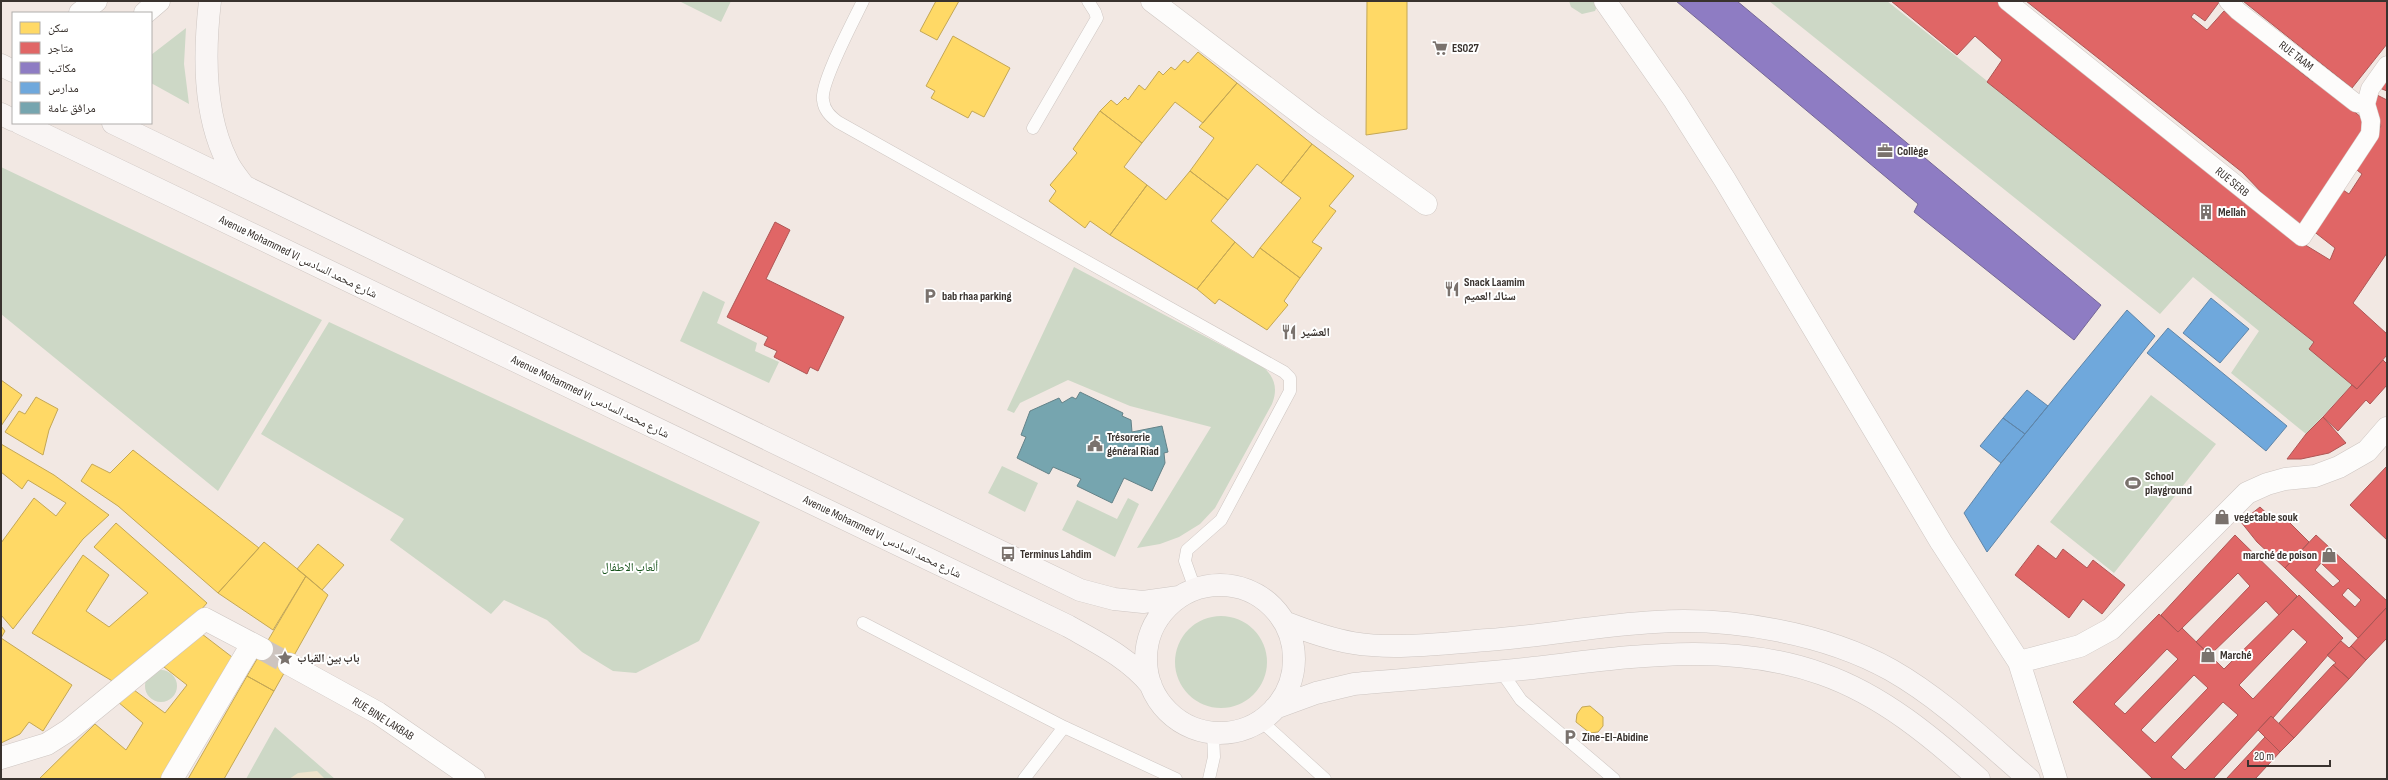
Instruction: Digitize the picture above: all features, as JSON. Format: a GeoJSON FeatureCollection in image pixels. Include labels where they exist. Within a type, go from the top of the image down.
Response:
{"type":"FeatureCollection","features":[{"type":"Feature","properties":{"kind":"main road"},"geometry":{"type":"LineString","coordinates":[[210,1],[207,61],[210,103],[219,144],[227,162],[245,187]]}},
{"type":"Feature","properties":{"kind":"main road"},"geometry":{"type":"LineString","coordinates":[[1,114],[12,120]]}},
{"type":"Feature","properties":{"kind":"main road","name":"Avenue Mohammed VI شارع محمد السادس"},"geometry":{"type":"LineString","coordinates":[[22,124],[1068,626],[1138,670],[1151,685]]}},
{"type":"Feature","properties":{"kind":"main road"},"geometry":{"type":"LineString","coordinates":[[115,124],[1080,590],[1114,599],[1143,602],[1187,593],[1213,585],[1238,587],[1262,597],[1284,622],[1292,643],[1294,666],[1288,688],[1268,714]]}},
{"type":"Feature","properties":{"kind":"main road"},"geometry":{"type":"LineString","coordinates":[[1187,593],[1161,614],[1149,636],[1146,661],[1151,685],[1161,704],[1175,718],[1193,728],[1213,733],[1227,734],[1247,728],[1268,714],[1316,693],[1354,684],[1501,671],[1653,654],[1718,654],[1780,661],[1823,674],[1889,707],[1936,741],[1979,779]]}},
{"type":"Feature","properties":{"kind":"main road"},"geometry":{"type":"LineString","coordinates":[[1284,622],[1320,636],[1355,643],[1392,645],[1513,638],[1656,622],[1709,622],[1770,629],[1850,652],[1890,670],[1939,704],[2029,779]]}},
{"type":"Feature","properties":{"kind":"street"},"geometry":{"type":"LineString","coordinates":[[81,12],[96,1]]}},
{"type":"Feature","properties":{"kind":"street"},"geometry":{"type":"LineString","coordinates":[[146,12],[159,1]]}},
{"type":"Feature","properties":{"kind":"street"},"geometry":{"type":"LineString","coordinates":[[1152,1],[1313,123],[1426,204]]}},
{"type":"Feature","properties":{"kind":"street"},"geometry":{"type":"LineString","coordinates":[[1605,1],[1675,101],[1725,180],[1941,542],[2019,662],[2056,779]]}},
{"type":"Feature","properties":{"kind":"street","name":"RUE SERB"},"geometry":{"type":"LineString","coordinates":[[2007,1],[2302,237],[2370,134],[2371,121],[2366,104]]}},
{"type":"Feature","properties":{"kind":"street","name":"RUE TAAM"},"geometry":{"type":"LineString","coordinates":[[2228,1],[2238,11],[2356,103],[2366,104]]}},
{"type":"Feature","properties":{"kind":"street"},"geometry":{"type":"LineString","coordinates":[[2366,104],[2370,89],[2387,65]]}},
{"type":"Feature","properties":{"kind":"street"},"geometry":{"type":"LineString","coordinates":[[2019,662],[2080,646],[2111,629],[2247,493],[2279,480],[2315,476],[2339,467],[2367,451],[2387,428]]}},
{"type":"Feature","properties":{"kind":"street"},"geometry":{"type":"LineString","coordinates":[[1,758],[47,744],[69,730],[205,619],[257,647],[172,779]]}},
{"type":"Feature","properties":{"kind":"street","name":"RUE BINE LAKBAB"},"geometry":{"type":"LineString","coordinates":[[289,664],[378,713],[474,779]]}},
{"type":"Feature","properties":{"kind":"lane"},"geometry":{"type":"LineString","coordinates":[[862,1],[823,89],[825,108],[830,116],[838,122],[1284,372],[1290,378],[1290,391],[1221,520],[1187,550],[1185,561],[1187,593]]}},
{"type":"Feature","properties":{"kind":"lane"},"geometry":{"type":"LineString","coordinates":[[1033,128],[1096,18],[1096,12],[1088,1]]}},
{"type":"Feature","properties":{"kind":"lane"},"geometry":{"type":"LineString","coordinates":[[863,623],[1064,727],[1176,779]]}},
{"type":"Feature","properties":{"kind":"lane"},"geometry":{"type":"LineString","coordinates":[[1501,671],[1521,700],[1614,779]]}},
{"type":"Feature","properties":{"kind":"lane"},"geometry":{"type":"LineString","coordinates":[[1268,714],[1297,755],[1325,779]]}},
{"type":"Feature","properties":{"kind":"lane"},"geometry":{"type":"LineString","coordinates":[[1024,779],[1064,727]]}},
{"type":"Feature","properties":{"kind":"lane"},"geometry":{"type":"LineString","coordinates":[[1209,779],[1214,757],[1213,733]]}},
{"type":"Feature","properties":{"kind":"green space"},"geometry":{"type":"Polygon","coordinates":[[[679,1],[731,1],[721,22],[679,1]]]}},
{"type":"Feature","properties":{"kind":"green space"},"geometry":{"type":"Polygon","coordinates":[[[1569,1],[1599,1],[1595,11],[1582,14],[1571,7],[1569,1]]]}},
{"type":"Feature","properties":{"kind":"green space"},"geometry":{"type":"Polygon","coordinates":[[[1769,1],[1887,1],[2314,342],[2352,385],[2306,434],[2231,373],[2259,331],[2193,277],[2160,314],[1769,1]]]}},
{"type":"Feature","properties":{"kind":"green space"},"geometry":{"type":"Polygon","coordinates":[[[186,28],[184,64],[189,104],[152,84],[152,54],[186,28]]]}},
{"type":"Feature","properties":{"kind":"green space"},"geometry":{"type":"Polygon","coordinates":[[[1,167],[322,320],[218,491],[1,314],[1,167]]]}},
{"type":"Feature","properties":{"kind":"green space"},"geometry":{"type":"Polygon","coordinates":[[[1074,267],[1263,367],[1273,379],[1275,393],[1272,404],[1215,508],[1200,524],[1179,537],[1160,544],[1137,548],[1211,427],[1130,406],[1068,380],[1020,403],[1014,413],[1007,410],[1074,267]]]}},
{"type":"Feature","properties":{"kind":"green space"},"geometry":{"type":"Polygon","coordinates":[[[703,291],[725,302],[717,323],[757,343],[755,351],[779,362],[769,383],[680,341],[703,291]]]}},
{"type":"Feature","properties":{"kind":"green space","name":"ألعاب الاطفال"},"geometry":{"type":"Polygon","coordinates":[[[329,322],[760,522],[699,641],[636,673],[613,671],[582,652],[547,620],[504,600],[491,614],[390,540],[404,519],[261,434],[329,322]]]}},
{"type":"Feature","properties":{"kind":"green space","name":"School playground"},"geometry":{"type":"Polygon","coordinates":[[[2151,395],[2216,444],[2114,573],[2050,522],[2151,395]]]}},
{"type":"Feature","properties":{"kind":"green space"},"geometry":{"type":"Polygon","coordinates":[[[1002,466],[1038,483],[1025,512],[988,493],[1002,466]]]}},
{"type":"Feature","properties":{"kind":"green space"},"geometry":{"type":"Polygon","coordinates":[[[1128,498],[1139,504],[1115,557],[1062,530],[1077,500],[1117,519],[1128,498]]]}},
{"type":"Feature","properties":{"kind":"green space"},"geometry":{"type":"Polygon","coordinates":[[[1212,616],[1230,616],[1247,623],[1260,636],[1267,653],[1267,671],[1260,688],[1247,701],[1230,708],[1212,708],[1195,701],[1182,688],[1175,671],[1175,653],[1182,636],[1195,623],[1212,616]]]}},
{"type":"Feature","properties":{"kind":"green space"},"geometry":{"type":"Polygon","coordinates":[[[161,670],[172,675],[177,686],[172,697],[161,702],[150,697],[145,686],[150,675],[161,670]]]}},
{"type":"Feature","properties":{"kind":"green space"},"geometry":{"type":"Polygon","coordinates":[[[275,727],[335,779],[246,779],[275,727]]]}},
{"type":"Feature","properties":{"kind":"sand"},"geometry":{"type":"Polygon","coordinates":[[[317,771],[325,779],[289,779],[298,773],[317,771]]]}},
{"type":"Feature","properties":{"kind":"building: سكن"},"geometry":{"type":"Polygon","coordinates":[[[936,1],[959,1],[937,40],[920,31],[936,1]]]}},
{"type":"Feature","properties":{"kind":"building: سكن"},"geometry":{"type":"Polygon","coordinates":[[[1367,1],[1407,1],[1407,129],[1366,135],[1367,1]]]}},
{"type":"Feature","properties":{"kind":"building: سكن"},"geometry":{"type":"Polygon","coordinates":[[[953,36],[1010,68],[984,117],[972,111],[968,118],[931,98],[935,91],[926,86],[953,36]]]}},
{"type":"Feature","properties":{"kind":"building: سكن"},"geometry":{"type":"Polygon","coordinates":[[[1198,52],[1237,83],[1203,123],[1175,102],[1142,143],[1100,111],[1111,100],[1117,105],[1125,97],[1128,100],[1139,85],[1145,90],[1159,71],[1163,75],[1171,67],[1175,70],[1184,60],[1188,63],[1198,52]]]}},
{"type":"Feature","properties":{"kind":"building: سكن"},"geometry":{"type":"Polygon","coordinates":[[[1237,83],[1312,144],[1281,183],[1257,164],[1228,200],[1190,171],[1214,138],[1199,127],[1237,83]]]}},
{"type":"Feature","properties":{"kind":"building: سكن"},"geometry":{"type":"Polygon","coordinates":[[[1100,111],[1142,143],[1124,167],[1147,185],[1110,235],[1090,221],[1085,228],[1049,201],[1056,191],[1050,185],[1077,153],[1073,149],[1100,111]]]}},
{"type":"Feature","properties":{"kind":"building: سكن"},"geometry":{"type":"Polygon","coordinates":[[[1312,144],[1354,176],[1329,206],[1336,211],[1312,242],[1322,248],[1300,278],[1260,248],[1301,198],[1281,183],[1312,144]]]}},
{"type":"Feature","properties":{"kind":"building: سكن"},"geometry":{"type":"Polygon","coordinates":[[[1190,171],[1228,200],[1211,221],[1235,242],[1197,289],[1110,235],[1147,185],[1166,200],[1190,171]]]}},
{"type":"Feature","properties":{"kind":"building: سكن"},"geometry":{"type":"Polygon","coordinates":[[[1235,242],[1253,258],[1260,248],[1300,278],[1284,301],[1288,305],[1267,330],[1219,299],[1215,304],[1197,289],[1235,242]]]}},
{"type":"Feature","properties":{"kind":"building: سكن"},"geometry":{"type":"Polygon","coordinates":[[[1,380],[22,395],[1,426],[1,380]]]}},
{"type":"Feature","properties":{"kind":"building: سكن"},"geometry":{"type":"Polygon","coordinates":[[[36,397],[58,409],[49,430],[43,455],[5,432],[19,411],[25,414],[36,397]]]}},
{"type":"Feature","properties":{"kind":"building: سكن"},"geometry":{"type":"Polygon","coordinates":[[[1,444],[54,475],[109,515],[83,539],[13,629],[1,615],[1,543],[34,498],[56,516],[66,503],[28,480],[22,489],[1,472],[1,444]]]}},
{"type":"Feature","properties":{"kind":"building: سكن"},"geometry":{"type":"Polygon","coordinates":[[[133,450],[259,548],[218,593],[118,506],[81,481],[92,464],[110,473],[133,450]]]}},
{"type":"Feature","properties":{"kind":"building: سكن"},"geometry":{"type":"Polygon","coordinates":[[[116,523],[207,603],[187,626],[114,682],[32,633],[83,555],[109,575],[86,611],[109,627],[148,593],[94,547],[116,523]]]}},
{"type":"Feature","properties":{"kind":"building: سكن"},"geometry":{"type":"Polygon","coordinates":[[[264,542],[306,576],[273,630],[218,593],[264,542]]]}},
{"type":"Feature","properties":{"kind":"building: سكن"},"geometry":{"type":"Polygon","coordinates":[[[318,544],[344,565],[322,590],[297,569],[318,544]]]}},
{"type":"Feature","properties":{"kind":"building: سكن"},"geometry":{"type":"Polygon","coordinates":[[[306,576],[328,595],[274,691],[247,676],[306,576]]]}},
{"type":"Feature","properties":{"kind":"building: سكن"},"geometry":{"type":"Polygon","coordinates":[[[1,626],[5,631],[1,638],[1,626]]]}},
{"type":"Feature","properties":{"kind":"building: سكن"},"geometry":{"type":"Polygon","coordinates":[[[202,634],[232,657],[161,779],[39,779],[95,724],[126,750],[143,723],[118,702],[134,690],[165,713],[187,685],[164,667],[202,634]]]}},
{"type":"Feature","properties":{"kind":"building: سكن"},"geometry":{"type":"Polygon","coordinates":[[[1,638],[72,685],[43,731],[29,722],[20,734],[1,743],[1,638]]]}},
{"type":"Feature","properties":{"kind":"building: سكن"},"geometry":{"type":"Polygon","coordinates":[[[247,676],[274,691],[224,779],[188,779],[247,676]]]}},
{"type":"Feature","properties":{"kind":"building: سكن"},"geometry":{"type":"Polygon","coordinates":[[[1590,706],[1603,717],[1603,726],[1598,732],[1590,733],[1576,722],[1577,714],[1582,707],[1590,706]]]}},
{"type":"Feature","properties":{"kind":"building: متاجر","name":"Mellah"},"geometry":{"type":"Polygon","coordinates":[[[1891,1],[1996,1],[2289,235],[2330,260],[2335,248],[2312,230],[2340,188],[2349,194],[2362,174],[2353,167],[2381,126],[2375,116],[2375,94],[2387,100],[2387,253],[2353,303],[2387,334],[2387,355],[2357,389],[2309,349],[2314,342],[1987,82],[2002,60],[1975,36],[1957,55],[1891,1]]]}},
{"type":"Feature","properties":{"kind":"building: متاجر","name":"Mellah"},"geometry":{"type":"Polygon","coordinates":[[[2026,1],[2220,1],[2205,21],[2194,13],[2191,17],[2207,30],[2224,11],[2313,82],[2315,79],[2368,123],[2303,226],[2266,197],[2242,172],[2026,1]]]}},
{"type":"Feature","properties":{"kind":"building: متاجر"},"geometry":{"type":"Polygon","coordinates":[[[2243,1],[2387,1],[2387,44],[2352,88],[2243,1]]]}},
{"type":"Feature","properties":{"kind":"building: متاجر"},"geometry":{"type":"Polygon","coordinates":[[[2387,74],[2387,91],[2377,87],[2387,74]]]}},
{"type":"Feature","properties":{"kind":"building: متاجر"},"geometry":{"type":"Polygon","coordinates":[[[775,222],[790,230],[766,279],[844,317],[818,371],[810,367],[807,374],[774,357],[777,351],[764,345],[768,337],[727,317],[775,222]]]}},
{"type":"Feature","properties":{"kind":"building: متاجر"},"geometry":{"type":"Polygon","coordinates":[[[2383,360],[2387,364],[2387,385],[2370,404],[2366,400],[2338,431],[2323,417],[2352,385],[2357,389],[2383,360]]]}},
{"type":"Feature","properties":{"kind":"building: متاجر"},"geometry":{"type":"Polygon","coordinates":[[[2323,417],[2346,443],[2329,453],[2301,459],[2287,459],[2306,434],[2323,417]]]}},
{"type":"Feature","properties":{"kind":"building: متاجر"},"geometry":{"type":"Polygon","coordinates":[[[2387,466],[2387,540],[2350,505],[2387,466]]]}},
{"type":"Feature","properties":{"kind":"building: متاجر"},"geometry":{"type":"Polygon","coordinates":[[[2260,507],[2274,520],[2280,513],[2309,542],[2285,568],[2257,542],[2241,522],[2260,507]]]}},
{"type":"Feature","properties":{"kind":"building: متاجر"},"geometry":{"type":"Polygon","coordinates":[[[2235,535],[2297,596],[2279,615],[2266,601],[2210,655],[2196,642],[2250,586],[2238,573],[2178,632],[2161,615],[2235,535]]]}},
{"type":"Feature","properties":{"kind":"building: متاجر"},"geometry":{"type":"Polygon","coordinates":[[[2316,535],[2387,601],[2387,607],[2358,638],[2285,568],[2316,535]],[[2321,563],[2315,570],[2333,587],[2340,581],[2321,563]],[[2348,588],[2342,595],[2355,607],[2361,600],[2348,588]]]}},
{"type":"Feature","properties":{"kind":"building: متاجر"},"geometry":{"type":"Polygon","coordinates":[[[2038,545],[2056,559],[2063,549],[2087,568],[2093,560],[2125,585],[2102,614],[2083,599],[2069,618],[2015,575],[2038,545]]]}},
{"type":"Feature","properties":{"kind":"building: متاجر"},"geometry":{"type":"Polygon","coordinates":[[[2299,595],[2343,638],[2273,718],[2271,716],[2213,779],[2153,779],[2073,702],[2159,614],[2178,632],[2182,628],[2224,669],[2299,595]],[[2293,629],[2239,685],[2253,699],[2307,642],[2293,629]],[[2167,649],[2114,704],[2125,714],[2178,659],[2167,649]],[[2194,675],[2141,730],[2155,743],[2208,688],[2194,675]],[[2223,702],[2171,757],[2185,770],[2238,715],[2223,702]]]}},
{"type":"Feature","properties":{"kind":"building: متاجر"},"geometry":{"type":"Polygon","coordinates":[[[2387,607],[2387,638],[2366,660],[2351,646],[2387,607]]]}},
{"type":"Feature","properties":{"kind":"building: متاجر"},"geometry":{"type":"Polygon","coordinates":[[[2341,641],[2349,648],[2351,646],[2366,660],[2349,679],[2333,665],[2336,663],[2327,655],[2341,641]]]}},
{"type":"Feature","properties":{"kind":"building: متاجر"},"geometry":{"type":"Polygon","coordinates":[[[2333,665],[2349,679],[2294,738],[2279,723],[2333,665]]]}},
{"type":"Feature","properties":{"kind":"building: متاجر"},"geometry":{"type":"Polygon","coordinates":[[[2271,716],[2294,738],[2280,752],[2258,730],[2271,716]]]}},
{"type":"Feature","properties":{"kind":"building: متاجر"},"geometry":{"type":"Polygon","coordinates":[[[2265,737],[2280,752],[2255,779],[2226,779],[2265,737]]]}},
{"type":"Feature","properties":{"kind":"building: مكاتب","name":"Collège"},"geometry":{"type":"Polygon","coordinates":[[[1676,1],[1737,1],[2101,305],[2074,340],[1914,212],[1918,204],[1676,1]]]}},
{"type":"Feature","properties":{"kind":"building: مدارس"},"geometry":{"type":"Polygon","coordinates":[[[2211,298],[2249,329],[2220,363],[2183,333],[2211,298]]]}},
{"type":"Feature","properties":{"kind":"building: مدارس"},"geometry":{"type":"Polygon","coordinates":[[[2127,310],[2155,336],[1987,552],[1964,513],[2001,463],[2127,310]]]}},
{"type":"Feature","properties":{"kind":"building: مدارس"},"geometry":{"type":"Polygon","coordinates":[[[2168,328],[2287,426],[2266,451],[2147,353],[2168,328]]]}},
{"type":"Feature","properties":{"kind":"building: مدارس"},"geometry":{"type":"Polygon","coordinates":[[[2027,390],[2048,406],[2025,434],[2003,418],[2027,390]]]}},
{"type":"Feature","properties":{"kind":"building: مدارس"},"geometry":{"type":"Polygon","coordinates":[[[2003,418],[2025,434],[2001,463],[1980,446],[2003,418]]]}},
{"type":"Feature","properties":{"kind":"building: مرافق عامة","name":"Trésorerie général Riad"},"geometry":{"type":"Polygon","coordinates":[[[1080,392],[1123,413],[1122,416],[1131,420],[1132,432],[1162,426],[1168,452],[1164,453],[1165,463],[1152,491],[1124,478],[1112,503],[1077,486],[1081,479],[1053,467],[1049,474],[1017,458],[1026,437],[1021,435],[1030,411],[1059,398],[1062,403],[1072,397],[1076,399],[1080,392]]]}},
{"type":"Feature","properties":{"kind":"tunnel"},"geometry":{"type":"LineString","coordinates":[[262,649],[289,664]]}},
{"type":"Feature","properties":{"kind":"place","name":"ES027"},"geometry":{"type":"Point","coordinates":[1440,48]}},
{"type":"Feature","properties":{"kind":"place","name":"Collège"},"geometry":{"type":"Point","coordinates":[1885,151]}},
{"type":"Feature","properties":{"kind":"place","name":"Mellah"},"geometry":{"type":"Point","coordinates":[2206,212]}},
{"type":"Feature","properties":{"kind":"place","name":"Snack Laamim سناك العميم"},"geometry":{"type":"Point","coordinates":[1452,289]}},
{"type":"Feature","properties":{"kind":"place","name":"bab rhaa parking"},"geometry":{"type":"Point","coordinates":[930,296]}},
{"type":"Feature","properties":{"kind":"place","name":"العشير"},"geometry":{"type":"Point","coordinates":[1289,332]}},
{"type":"Feature","properties":{"kind":"place","name":"Trésorerie général Riad"},"geometry":{"type":"Point","coordinates":[1095,444]}},
{"type":"Feature","properties":{"kind":"place","name":"School playground"},"geometry":{"type":"Point","coordinates":[2133,483]}},
{"type":"Feature","properties":{"kind":"place","name":"vegetable souk"},"geometry":{"type":"Point","coordinates":[2222,517]}},
{"type":"Feature","properties":{"kind":"place","name":"Terminus Lahdim"},"geometry":{"type":"Point","coordinates":[1008,554]}},
{"type":"Feature","properties":{"kind":"place","name":"marché de poison"},"geometry":{"type":"Point","coordinates":[2329,555]}},
{"type":"Feature","properties":{"kind":"place","name":"Marché"},"geometry":{"type":"Point","coordinates":[2208,655]}},
{"type":"Feature","properties":{"kind":"place","name":"باب بين القباب"},"geometry":{"type":"Point","coordinates":[285,658]}},
{"type":"Feature","properties":{"kind":"place","name":"Zine-El-Abidine"},"geometry":{"type":"Point","coordinates":[1570,737]}}]}
